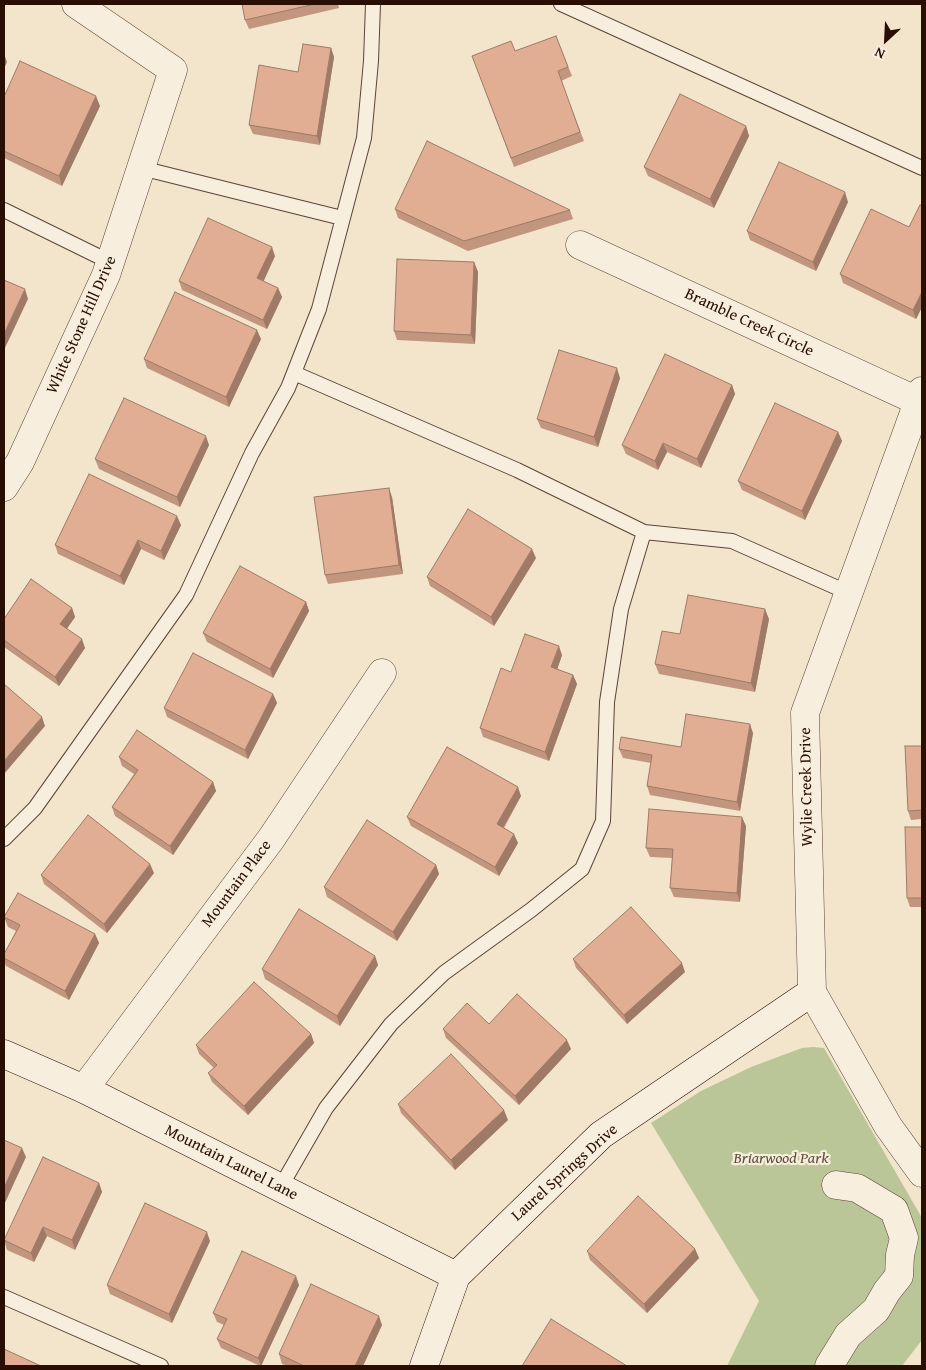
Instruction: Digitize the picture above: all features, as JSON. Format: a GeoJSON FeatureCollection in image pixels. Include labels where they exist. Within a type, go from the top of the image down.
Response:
{"type":"FeatureCollection","features":[{"type":"Feature","properties":{"kind":"street","name":"White Stone Hill Drive"},"geometry":{"type":"LineString","coordinates":[[4,487],[12,458],[106,275],[173,70],[76,4]]}},
{"type":"Feature","properties":{"kind":"street","name":"Bramble Creek Circle"},"geometry":{"type":"LineString","coordinates":[[580,245],[921,398]]}},
{"type":"Feature","properties":{"kind":"street","name":"Wylie Creek Drive"},"geometry":{"type":"LineString","coordinates":[[921,398],[805,713],[812,992],[888,1126],[922,1173]]}},
{"type":"Feature","properties":{"kind":"street","name":"Mountain Place"},"geometry":{"type":"LineString","coordinates":[[84,1089],[271,839],[382,673]]}},
{"type":"Feature","properties":{"kind":"street","name":"Laurel Springs Drive"},"geometry":{"type":"LineString","coordinates":[[424,1366],[456,1276],[601,1135],[812,992]]}},
{"type":"Feature","properties":{"kind":"street","name":"Mountain Laurel Lane"},"geometry":{"type":"LineString","coordinates":[[4,1054],[84,1089],[456,1276]]}},
{"type":"Feature","properties":{"kind":"street"},"geometry":{"type":"LineString","coordinates":[[829,1366],[848,1335],[876,1310],[887,1291],[899,1276],[900,1255],[904,1238],[894,1210],[857,1188],[836,1185]]}},
{"type":"Feature","properties":{"kind":"lane"},"geometry":{"type":"LineString","coordinates":[[4,839],[35,808],[186,594],[252,453],[288,388],[319,309],[364,138],[372,61],[373,4]]}},
{"type":"Feature","properties":{"kind":"lane"},"geometry":{"type":"LineString","coordinates":[[561,4],[922,168]]}},
{"type":"Feature","properties":{"kind":"lane"},"geometry":{"type":"LineString","coordinates":[[142,168],[342,218]]}},
{"type":"Feature","properties":{"kind":"lane"},"geometry":{"type":"LineString","coordinates":[[4,210],[110,262]]}},
{"type":"Feature","properties":{"kind":"lane"},"geometry":{"type":"LineString","coordinates":[[294,373],[517,470],[644,532],[732,541],[849,593]]}},
{"type":"Feature","properties":{"kind":"lane"},"geometry":{"type":"LineString","coordinates":[[280,1188],[326,1108],[391,1024],[444,973],[531,910],[582,869],[603,821],[607,702],[621,609],[644,532]]}},
{"type":"Feature","properties":{"kind":"lane"},"geometry":{"type":"LineString","coordinates":[[4,1297],[161,1366]]}},
{"type":"Feature","properties":{"kind":"green space","name":"Briarwood Park"},"geometry":{"type":"Polygon","coordinates":[[[802,1048],[824,1048],[922,1218],[922,1340],[902,1366],[727,1366],[759,1301],[651,1123],[701,1091],[751,1067],[802,1048]]]}},
{"type":"Feature","properties":{"kind":"building"},"geometry":{"type":"Polygon","coordinates":[[[242,4],[315,4],[245,20],[242,4]]]}},
{"type":"Feature","properties":{"kind":"building"},"geometry":{"type":"Polygon","coordinates":[[[556,36],[568,67],[558,71],[580,132],[511,158],[472,56],[511,41],[515,51],[556,36]]]}},
{"type":"Feature","properties":{"kind":"building"},"geometry":{"type":"Polygon","coordinates":[[[303,44],[331,48],[317,136],[249,125],[259,65],[298,72],[303,44]]]}},
{"type":"Feature","properties":{"kind":"building"},"geometry":{"type":"Polygon","coordinates":[[[20,61],[96,96],[59,176],[4,151],[4,97],[20,61]]]}},
{"type":"Feature","properties":{"kind":"building"},"geometry":{"type":"Polygon","coordinates":[[[680,94],[746,126],[710,199],[644,167],[680,94]]]}},
{"type":"Feature","properties":{"kind":"building"},"geometry":{"type":"Polygon","coordinates":[[[427,141],[570,210],[464,241],[395,209],[427,141]]]}},
{"type":"Feature","properties":{"kind":"building"},"geometry":{"type":"Polygon","coordinates":[[[779,162],[845,192],[813,262],[747,231],[779,162]]]}},
{"type":"Feature","properties":{"kind":"building"},"geometry":{"type":"Polygon","coordinates":[[[920,205],[922,206],[922,292],[913,310],[840,274],[871,209],[909,227],[920,205]]]}},
{"type":"Feature","properties":{"kind":"building"},"geometry":{"type":"Polygon","coordinates":[[[208,218],[272,247],[257,278],[278,288],[263,320],[179,281],[208,218]]]}},
{"type":"Feature","properties":{"kind":"building"},"geometry":{"type":"Polygon","coordinates":[[[397,259],[474,262],[471,335],[394,331],[397,259]]]}},
{"type":"Feature","properties":{"kind":"building"},"geometry":{"type":"Polygon","coordinates":[[[4,280],[25,289],[4,334],[4,280]]]}},
{"type":"Feature","properties":{"kind":"building"},"geometry":{"type":"Polygon","coordinates":[[[175,292],[257,330],[226,397],[144,359],[175,292]]]}},
{"type":"Feature","properties":{"kind":"building"},"geometry":{"type":"Polygon","coordinates":[[[559,350],[617,368],[594,437],[537,419],[559,350]]]}},
{"type":"Feature","properties":{"kind":"building"},"geometry":{"type":"Polygon","coordinates":[[[665,354],[732,385],[697,459],[663,443],[655,461],[622,445],[665,354]]]}},
{"type":"Feature","properties":{"kind":"building"},"geometry":{"type":"Polygon","coordinates":[[[124,398],[206,436],[177,497],[95,459],[124,398]]]}},
{"type":"Feature","properties":{"kind":"building"},"geometry":{"type":"Polygon","coordinates":[[[775,403],[838,432],[802,511],[738,481],[775,403]]]}},
{"type":"Feature","properties":{"kind":"building"},"geometry":{"type":"Polygon","coordinates":[[[89,474],[177,516],[161,551],[138,540],[120,576],[55,545],[89,474]]]}},
{"type":"Feature","properties":{"kind":"building"},"geometry":{"type":"Polygon","coordinates":[[[389,488],[399,565],[325,575],[314,497],[389,488]]]}},
{"type":"Feature","properties":{"kind":"building"},"geometry":{"type":"Polygon","coordinates":[[[468,509],[532,549],[491,617],[427,577],[468,509]]]}},
{"type":"Feature","properties":{"kind":"building"},"geometry":{"type":"Polygon","coordinates":[[[240,566],[306,602],[270,669],[203,633],[240,566]]]}},
{"type":"Feature","properties":{"kind":"building"},"geometry":{"type":"Polygon","coordinates":[[[31,579],[72,608],[60,624],[82,639],[55,677],[4,640],[4,619],[31,579]]]}},
{"type":"Feature","properties":{"kind":"building"},"geometry":{"type":"Polygon","coordinates":[[[688,595],[765,609],[751,683],[655,664],[662,631],[680,634],[688,595]]]}},
{"type":"Feature","properties":{"kind":"building"},"geometry":{"type":"Polygon","coordinates":[[[525,634],[559,646],[551,667],[573,675],[545,752],[480,728],[501,668],[511,672],[525,634]]]}},
{"type":"Feature","properties":{"kind":"building"},"geometry":{"type":"Polygon","coordinates":[[[193,653],[273,694],[245,750],[164,708],[193,653]]]}},
{"type":"Feature","properties":{"kind":"building"},"geometry":{"type":"Polygon","coordinates":[[[4,684],[42,717],[4,761],[4,684]]]}},
{"type":"Feature","properties":{"kind":"building"},"geometry":{"type":"Polygon","coordinates":[[[686,714],[750,724],[737,802],[647,786],[652,755],[619,749],[621,737],[681,747],[686,714]]]}},
{"type":"Feature","properties":{"kind":"building"},"geometry":{"type":"Polygon","coordinates":[[[137,730],[213,782],[170,846],[112,807],[138,770],[119,757],[137,730]]]}},
{"type":"Feature","properties":{"kind":"building"},"geometry":{"type":"Polygon","coordinates":[[[905,746],[922,746],[922,810],[908,811],[905,746]]]}},
{"type":"Feature","properties":{"kind":"building"},"geometry":{"type":"Polygon","coordinates":[[[447,747],[518,787],[497,824],[514,834],[495,867],[407,817],[447,747]]]}},
{"type":"Feature","properties":{"kind":"building"},"geometry":{"type":"Polygon","coordinates":[[[649,809],[742,817],[737,893],[670,888],[673,849],[646,848],[649,809]]]}},
{"type":"Feature","properties":{"kind":"building"},"geometry":{"type":"Polygon","coordinates":[[[88,815],[150,864],[104,924],[41,875],[88,815]]]}},
{"type":"Feature","properties":{"kind":"building"},"geometry":{"type":"Polygon","coordinates":[[[367,820],[436,865],[393,932],[324,887],[367,820]]]}},
{"type":"Feature","properties":{"kind":"building"},"geometry":{"type":"Polygon","coordinates":[[[905,827],[922,827],[922,898],[907,898],[905,827]]]}},
{"type":"Feature","properties":{"kind":"building"},"geometry":{"type":"Polygon","coordinates":[[[18,893],[95,934],[65,991],[4,958],[4,954],[20,925],[4,917],[18,893]]]}},
{"type":"Feature","properties":{"kind":"building"},"geometry":{"type":"Polygon","coordinates":[[[631,907],[682,963],[624,1015],[573,959],[631,907]]]}},
{"type":"Feature","properties":{"kind":"building"},"geometry":{"type":"Polygon","coordinates":[[[299,909],[375,956],[337,1016],[262,969],[299,909]]]}},
{"type":"Feature","properties":{"kind":"building"},"geometry":{"type":"Polygon","coordinates":[[[254,982],[311,1034],[244,1106],[208,1073],[217,1065],[196,1045],[254,982]]]}},
{"type":"Feature","properties":{"kind":"building"},"geometry":{"type":"Polygon","coordinates":[[[517,994],[567,1040],[515,1096],[443,1029],[467,1003],[489,1024],[517,994]]]}},
{"type":"Feature","properties":{"kind":"building"},"geometry":{"type":"Polygon","coordinates":[[[451,1054],[504,1110],[451,1160],[398,1104],[451,1054]]]}},
{"type":"Feature","properties":{"kind":"building"},"geometry":{"type":"Polygon","coordinates":[[[4,1140],[22,1148],[4,1188],[4,1140]]]}},
{"type":"Feature","properties":{"kind":"building"},"geometry":{"type":"Polygon","coordinates":[[[43,1157],[99,1183],[72,1240],[43,1227],[31,1253],[4,1240],[43,1157]]]}},
{"type":"Feature","properties":{"kind":"building"},"geometry":{"type":"Polygon","coordinates":[[[638,1196],[695,1249],[644,1304],[587,1251],[638,1196]]]}},
{"type":"Feature","properties":{"kind":"building"},"geometry":{"type":"Polygon","coordinates":[[[145,1203],[207,1232],[169,1314],[107,1285],[145,1203]]]}},
{"type":"Feature","properties":{"kind":"building"},"geometry":{"type":"Polygon","coordinates":[[[242,1251],[296,1276],[258,1358],[217,1339],[227,1319],[213,1313],[242,1251]]]}},
{"type":"Feature","properties":{"kind":"building"},"geometry":{"type":"Polygon","coordinates":[[[311,1284],[379,1316],[355,1366],[304,1366],[279,1354],[311,1284]]]}},
{"type":"Feature","properties":{"kind":"building"},"geometry":{"type":"Polygon","coordinates":[[[551,1319],[627,1366],[522,1366],[551,1319]]]}},
{"type":"Feature","properties":{"kind":"building"},"geometry":{"type":"Polygon","coordinates":[[[4,1349],[41,1366],[4,1366],[4,1349]]]}}]}
